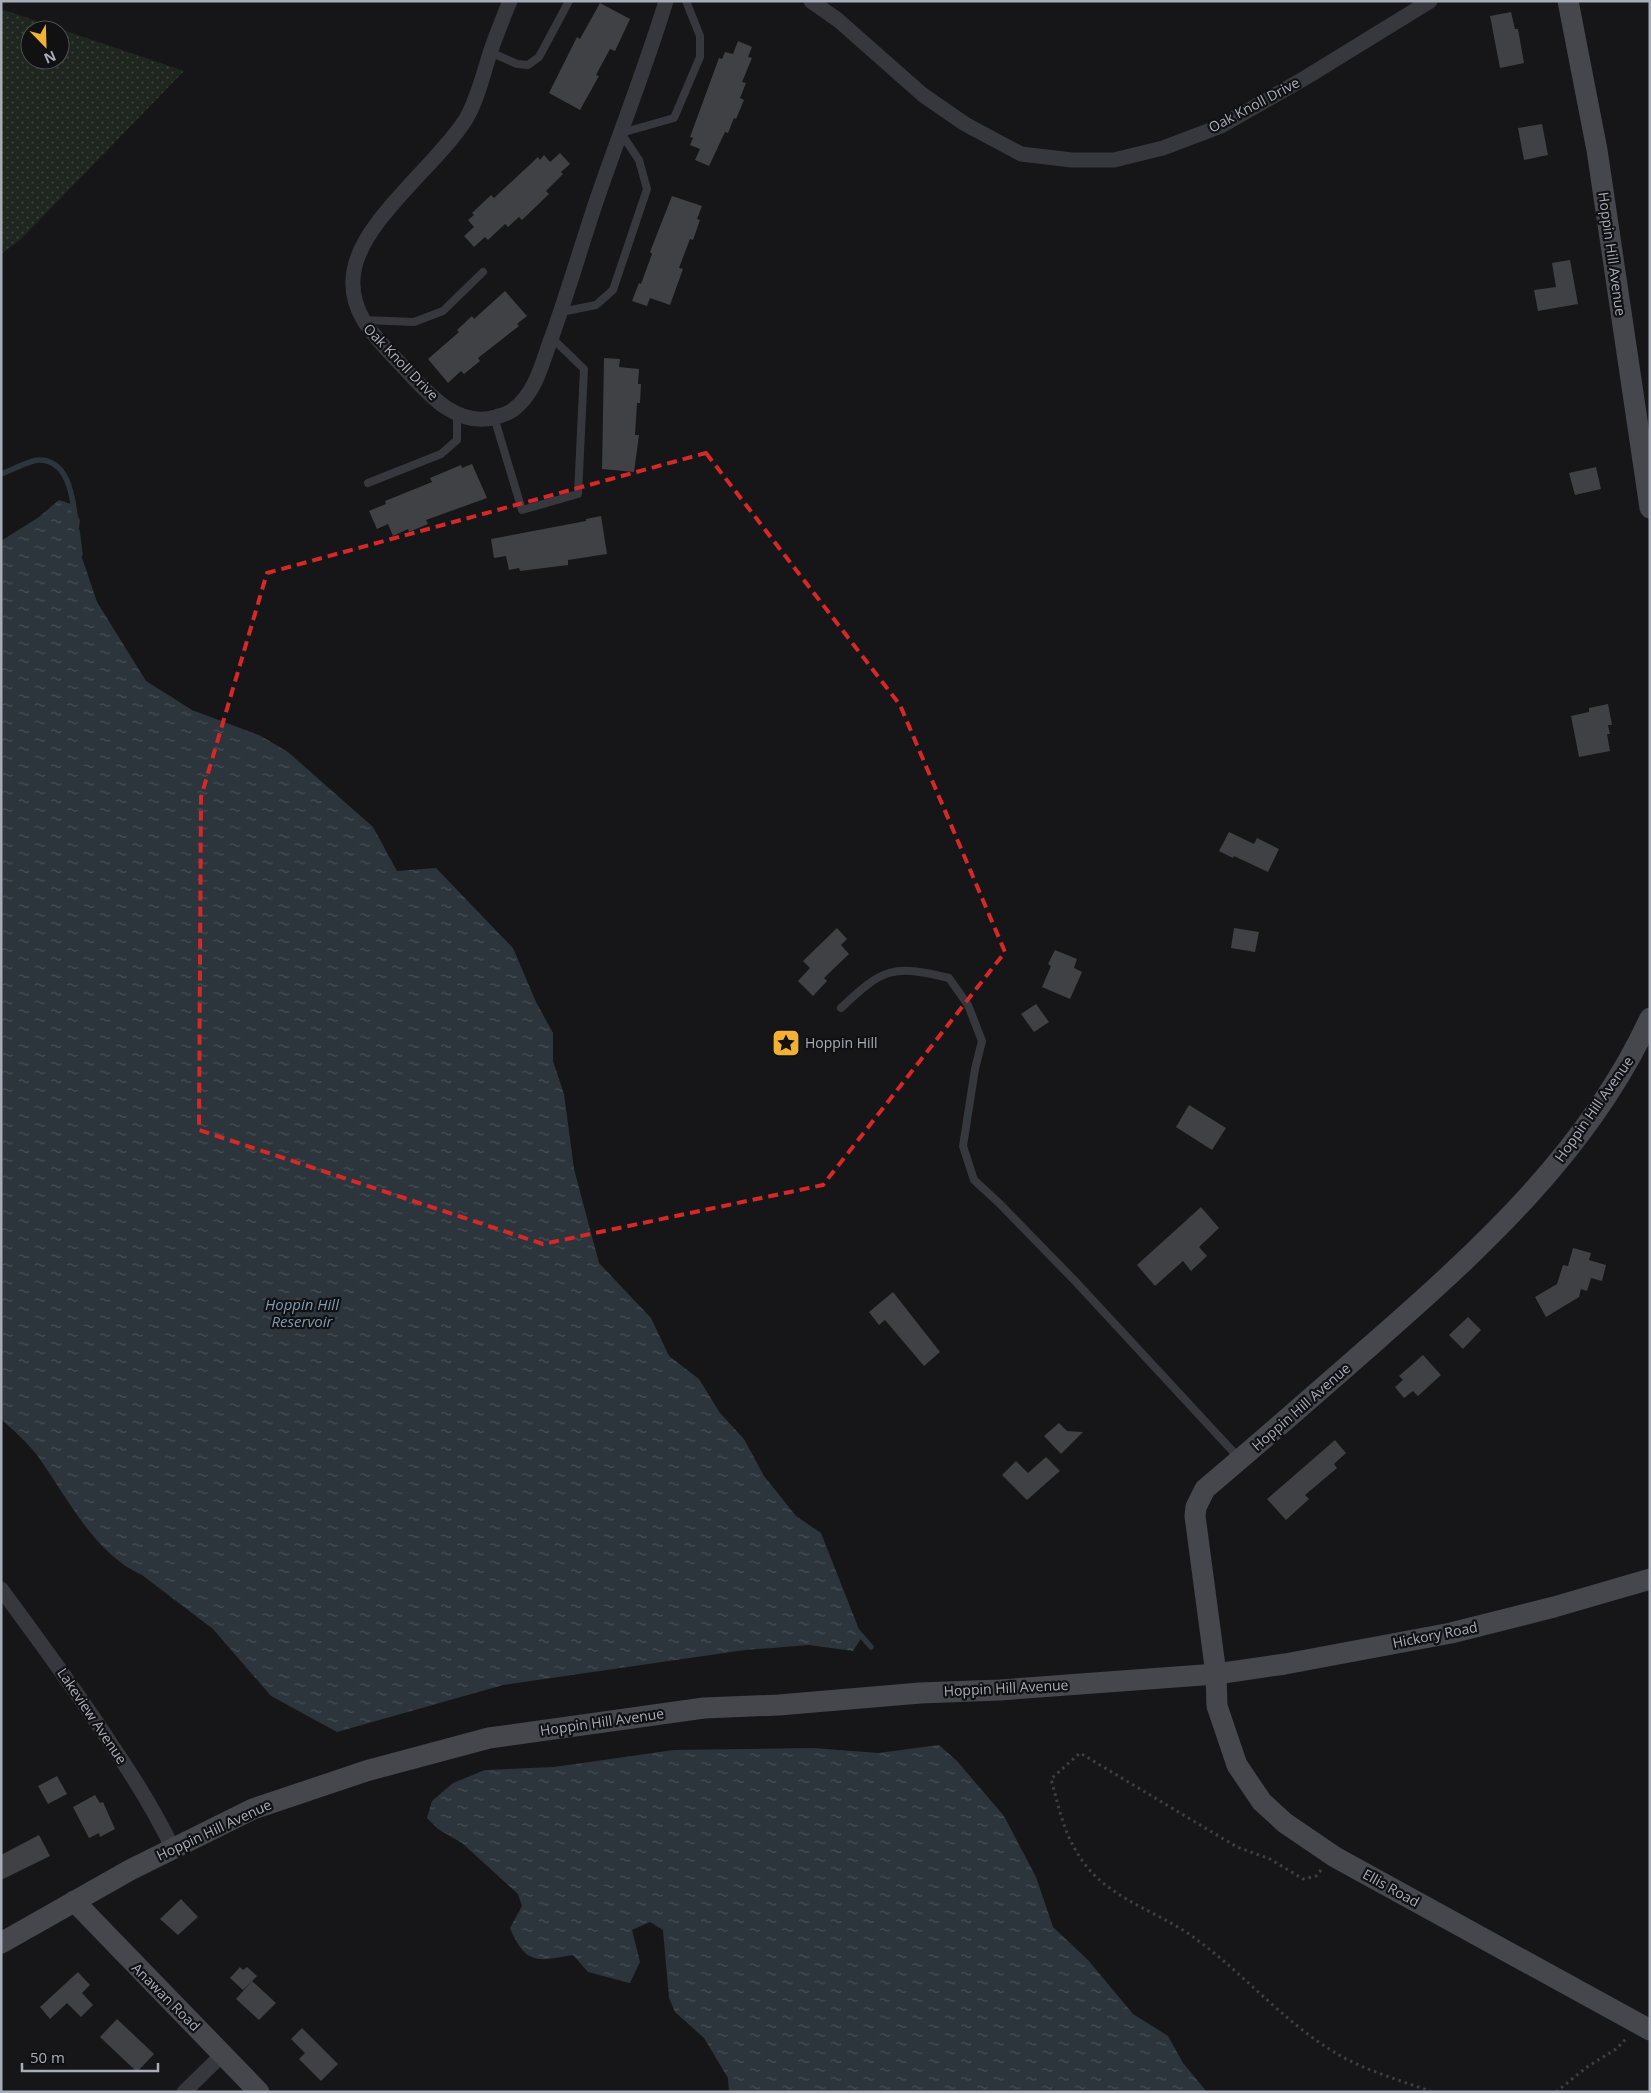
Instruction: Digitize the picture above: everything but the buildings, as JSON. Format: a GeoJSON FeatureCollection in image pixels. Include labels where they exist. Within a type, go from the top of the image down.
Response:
{"type":"FeatureCollection","features":[{"type":"Feature","properties":{"kind":"street","name":"Oak Knoll Drive"},"geometry":{"type":"LineString","coordinates":[[510,1],[490,52],[475,100],[466,118],[439,153],[382,217],[358,253],[353,272],[353,294],[362,320],[427,392],[456,414],[478,420],[494,417],[513,410],[529,393],[552,338],[585,235],[666,1]]}},
{"type":"Feature","properties":{"kind":"street","name":"Oak Knoll Drive"},"geometry":{"type":"LineString","coordinates":[[811,1],[838,20],[923,95],[965,124],[1021,154],[1072,160],[1114,160],[1163,148],[1221,126],[1305,78],[1430,1]]}},
{"type":"Feature","properties":{"kind":"street","name":"Hoppin Hill Avenue"},"geometry":{"type":"LineString","coordinates":[[1568,1],[1597,150],[1650,508]]}},
{"type":"Feature","properties":{"kind":"street","name":"Hoppin Hill Avenue"},"geometry":{"type":"LineString","coordinates":[[1,1943],[74,1901],[253,1809],[319,1785],[424,1754],[490,1738],[704,1708],[779,1705],[901,1694],[1000,1690],[1216,1674],[1195,1516],[1196,1506],[1205,1490],[1428,1296],[1485,1243],[1522,1203],[1578,1136],[1612,1088],[1637,1046],[1650,1018]]}},
{"type":"Feature","properties":{"kind":"street","name":"Hickory Road"},"geometry":{"type":"LineString","coordinates":[[1216,1674],[1285,1664],[1451,1633],[1554,1607],[1650,1579]]}},
{"type":"Feature","properties":{"kind":"street","name":"Lakeview Avenue"},"geometry":{"type":"LineString","coordinates":[[1,1589],[80,1697],[127,1767],[158,1816],[172,1849]]}},
{"type":"Feature","properties":{"kind":"street","name":"Ellis Road"},"geometry":{"type":"LineString","coordinates":[[1216,1674],[1216,1706],[1237,1765],[1252,1789],[1285,1823],[1335,1857],[1645,2027]]}},
{"type":"Feature","properties":{"kind":"street","name":"Anawan Road"},"geometry":{"type":"LineString","coordinates":[[74,1901],[259,2092]]}},
{"type":"Feature","properties":{"kind":"street"},"geometry":{"type":"LineString","coordinates":[[184,2092],[223,2054]]}},
{"type":"Feature","properties":{"kind":"lane"},"geometry":{"type":"LineString","coordinates":[[490,52],[516,64],[528,65],[539,57],[569,1]]}},
{"type":"Feature","properties":{"kind":"lane"},"geometry":{"type":"LineString","coordinates":[[561,312],[596,305],[614,290],[648,189],[639,160],[621,132],[674,118],[700,57],[700,36],[686,1]]}},
{"type":"Feature","properties":{"kind":"lane"},"geometry":{"type":"LineString","coordinates":[[362,320],[414,322],[443,311],[483,272]]}},
{"type":"Feature","properties":{"kind":"lane"},"geometry":{"type":"LineString","coordinates":[[494,417],[522,510],[578,494],[584,369],[552,338]]}},
{"type":"Feature","properties":{"kind":"lane"},"geometry":{"type":"LineString","coordinates":[[368,483],[441,454],[457,440],[456,414]]}},
{"type":"Feature","properties":{"kind":"lane"},"geometry":{"type":"LineString","coordinates":[[841,1008],[869,981],[901,969],[950,978],[968,1006],[982,1041],[963,1146],[974,1180],[1075,1281],[1240,1459]]}},
{"type":"Feature","properties":{"kind":"path"},"geometry":{"type":"LineString","coordinates":[[1335,1857],[1316,1876],[1303,1879],[1270,1859],[1237,1847],[1080,1753],[1051,1779],[1067,1837],[1085,1865],[1122,1898],[1163,1918],[1195,1938],[1238,1972],[1270,2005],[1334,2052],[1432,2092]]}},
{"type":"Feature","properties":{"kind":"path"},"geometry":{"type":"LineString","coordinates":[[1556,2092],[1587,2067],[1616,2049],[1645,2027]]}},
{"type":"Feature","properties":{"kind":"highlighted area"},"geometry":{"type":"Polygon","coordinates":[[[706,453],[900,705],[1005,952],[823,1185],[543,1244],[199,1130],[201,797],[267,573],[706,453]]]}},
{"type":"Feature","properties":{"kind":"shaded area"},"geometry":{"type":"Polygon","coordinates":[[[1,9],[33,20],[20,20],[20,70],[70,70],[70,32],[184,71],[20,240],[1,254],[1,9]]]}},
{"type":"Feature","properties":{"kind":"water","name":"Hoppin Hill Reservoir"},"geometry":{"type":"Polygon","coordinates":[[[59,500],[71,504],[80,520],[77,543],[97,602],[146,681],[192,710],[259,735],[288,752],[373,827],[397,871],[436,868],[513,948],[536,1002],[553,1033],[553,1061],[564,1094],[574,1169],[599,1263],[651,1318],[669,1356],[699,1379],[720,1413],[744,1439],[764,1476],[796,1516],[821,1533],[862,1637],[853,1651],[809,1645],[745,1650],[503,1685],[337,1732],[271,1696],[213,1629],[142,1575],[109,1553],[82,1522],[37,1455],[1,1419],[1,541],[39,517],[59,500]]]}},
{"type":"Feature","properties":{"kind":"water"},"geometry":{"type":"Polygon","coordinates":[[[939,1745],[957,1761],[1004,1816],[1036,1877],[1053,1927],[1088,1960],[1133,2014],[1168,2036],[1183,2063],[1207,2092],[729,2092],[728,2078],[704,2038],[675,2012],[669,1998],[663,1930],[650,1922],[632,1930],[640,1962],[630,1983],[588,1972],[573,1955],[551,1959],[534,1958],[522,1949],[510,1928],[522,1906],[518,1894],[462,1843],[438,1829],[427,1818],[432,1801],[453,1783],[485,1770],[554,1767],[674,1750],[813,1748],[878,1753],[939,1745]]]}},
{"type":"Feature","properties":{"kind":"waterway"},"geometry":{"type":"LineString","coordinates":[[1,474],[35,460],[48,461],[56,466],[66,479],[70,488],[75,515]]}},
{"type":"Feature","properties":{"kind":"waterway"},"geometry":{"type":"LineString","coordinates":[[77,531],[80,554]]}},
{"type":"Feature","properties":{"kind":"waterway"},"geometry":{"type":"LineString","coordinates":[[858,1632],[871,1647]]}},
{"type":"Feature","properties":{"kind":"place","name":"Hoppin Hill"},"geometry":{"type":"Point","coordinates":[786,1043]}}]}
